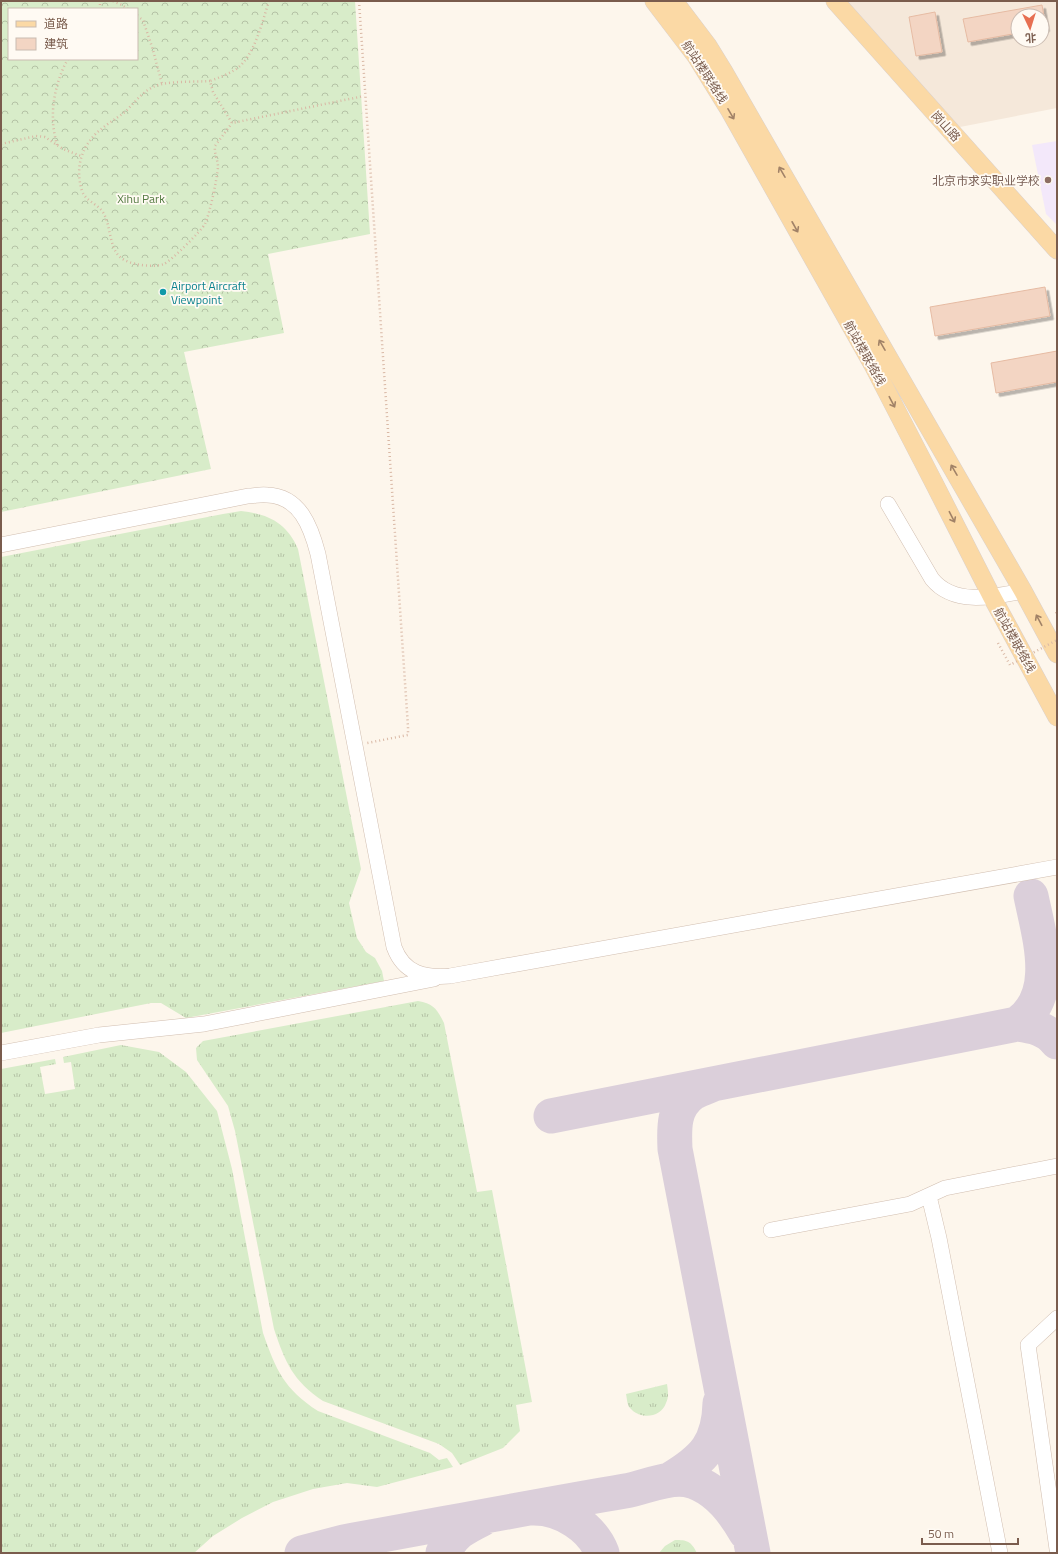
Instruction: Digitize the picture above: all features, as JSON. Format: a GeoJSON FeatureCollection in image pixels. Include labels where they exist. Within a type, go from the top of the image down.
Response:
{"type":"FeatureCollection","features":[{"type":"Feature","properties":{"kind":"main road","name":"航站楼联络线"},"geometry":{"type":"LineString","coordinates":[[654,1],[696,56],[730,111],[873,366],[992,597],[1057,717]]}},
{"type":"Feature","properties":{"kind":"main road","name":"航站楼联络线"},"geometry":{"type":"LineString","coordinates":[[674,1],[708,46],[724,72],[1023,591],[1057,654]]}},
{"type":"Feature","properties":{"kind":"main road","name":"岗山路"},"geometry":{"type":"LineString","coordinates":[[835,1],[1057,250]]}},
{"type":"Feature","properties":{"kind":"lane"},"geometry":{"type":"LineString","coordinates":[[1,545],[248,496],[267,494],[284,499],[291,502],[302,512],[307,519],[314,539],[396,953],[405,965],[417,973],[435,977],[450,976]]}},
{"type":"Feature","properties":{"kind":"lane"},"geometry":{"type":"LineString","coordinates":[[888,504],[932,579],[938,586],[947,592],[962,596],[992,597],[1023,591]]}},
{"type":"Feature","properties":{"kind":"lane"},"geometry":{"type":"LineString","coordinates":[[1,1053],[99,1034],[204,1024],[450,976],[1057,867]]}},
{"type":"Feature","properties":{"kind":"lane"},"geometry":{"type":"LineString","coordinates":[[771,1230],[910,1204],[945,1188],[1057,1166]]}},
{"type":"Feature","properties":{"kind":"lane"},"geometry":{"type":"LineString","coordinates":[[928,1196],[939,1238],[1000,1553]]}},
{"type":"Feature","properties":{"kind":"lane"},"geometry":{"type":"LineString","coordinates":[[1055,1323],[1028,1345],[1057,1549]]}},
{"type":"Feature","properties":{"kind":"path"},"geometry":{"type":"LineString","coordinates":[[113,1],[126,8]]}},
{"type":"Feature","properties":{"kind":"path"},"geometry":{"type":"LineString","coordinates":[[269,1],[257,38],[246,59],[234,71],[210,81],[162,84],[152,88],[142,94],[124,112],[103,127],[89,140],[80,156],[79,176],[84,196],[101,209],[105,216],[115,247],[120,256],[140,265],[164,264],[196,236],[205,225],[210,208],[218,167],[215,146],[232,123],[364,96]]}},
{"type":"Feature","properties":{"kind":"path"},"geometry":{"type":"LineString","coordinates":[[354,746],[408,735],[358,1]]}},
{"type":"Feature","properties":{"kind":"path"},"geometry":{"type":"LineString","coordinates":[[138,17],[143,20],[162,84]]}},
{"type":"Feature","properties":{"kind":"path"},"geometry":{"type":"LineString","coordinates":[[57,145],[53,122],[53,103],[59,80],[68,60]]}},
{"type":"Feature","properties":{"kind":"path"},"geometry":{"type":"LineString","coordinates":[[210,81],[212,92],[232,123]]}},
{"type":"Feature","properties":{"kind":"path"},"geometry":{"type":"LineString","coordinates":[[1,144],[36,136],[45,137],[63,149],[80,156]]}},
{"type":"Feature","properties":{"kind":"path"},"geometry":{"type":"LineString","coordinates":[[998,643],[1010,665],[1057,640]]}},
{"type":"Feature","properties":{"kind":"shaded area"},"geometry":{"type":"Polygon","coordinates":[[[843,1],[1057,1],[1057,108],[960,127],[843,1]]]}},
{"type":"Feature","properties":{"kind":"shaded area","name":"北京市求实职业学校"},"geometry":{"type":"Polygon","coordinates":[[[1057,141],[1057,225],[1046,214],[1032,145],[1057,141]]]}},
{"type":"Feature","properties":{"kind":"green space","name":"Xihu Park"},"geometry":{"type":"Polygon","coordinates":[[[1,1],[355,1],[370,234],[268,254],[284,333],[184,352],[211,469],[1,512],[1,1]]]}},
{"type":"Feature","properties":{"kind":"green space"},"geometry":{"type":"Polygon","coordinates":[[[241,511],[251,512],[276,521],[294,540],[298,549],[361,869],[349,903],[357,938],[366,952],[375,958],[382,971],[384,981],[186,1018],[161,1003],[151,1003],[1,1033],[1,557],[241,511]]]}},
{"type":"Feature","properties":{"kind":"green space"},"geometry":{"type":"Polygon","coordinates":[[[418,1001],[428,1004],[434,1008],[444,1023],[477,1192],[492,1190],[532,1402],[516,1405],[520,1431],[503,1448],[460,1465],[452,1453],[439,1444],[323,1401],[304,1386],[291,1370],[274,1329],[235,1131],[228,1106],[197,1060],[196,1048],[203,1041],[418,1001]]]}},
{"type":"Feature","properties":{"kind":"green space"},"geometry":{"type":"Polygon","coordinates":[[[121,1045],[159,1052],[186,1072],[217,1111],[232,1169],[263,1333],[272,1358],[289,1386],[306,1403],[318,1411],[430,1453],[439,1460],[447,1458],[453,1467],[377,1487],[347,1483],[313,1489],[273,1502],[242,1518],[213,1536],[194,1553],[1,1553],[1,1069],[55,1059],[56,1064],[40,1067],[45,1094],[75,1089],[71,1062],[64,1063],[63,1057],[121,1045]]]}},
{"type":"Feature","properties":{"kind":"green space"},"geometry":{"type":"Polygon","coordinates":[[[667,1384],[668,1398],[660,1412],[650,1416],[644,1416],[634,1412],[629,1407],[626,1394],[667,1384]]]}},
{"type":"Feature","properties":{"kind":"green space"},"geometry":{"type":"Polygon","coordinates":[[[675,1540],[683,1540],[688,1542],[693,1546],[697,1553],[659,1553],[665,1546],[675,1540]]]}},
{"type":"Feature","properties":{"kind":"building"},"geometry":{"type":"Polygon","coordinates":[[[1042,5],[1043,8],[1025,8],[1042,5]]]}},
{"type":"Feature","properties":{"kind":"building"},"geometry":{"type":"Polygon","coordinates":[[[1010,11],[1010,34],[968,42],[963,19],[1010,11]]]}},
{"type":"Feature","properties":{"kind":"building"},"geometry":{"type":"Polygon","coordinates":[[[935,12],[942,52],[916,56],[909,17],[935,12]]]}},
{"type":"Feature","properties":{"kind":"building"},"geometry":{"type":"Polygon","coordinates":[[[1045,287],[1050,316],[935,336],[930,307],[1045,287]]]}},
{"type":"Feature","properties":{"kind":"building"},"geometry":{"type":"Polygon","coordinates":[[[1057,351],[1057,382],[996,393],[991,363],[1057,351]]]}},
{"type":"Feature","properties":{"kind":"taxiway"},"geometry":{"type":"LineString","coordinates":[[1017,1024],[1030,1012],[1038,998],[1042,983],[1043,966],[1041,948],[1031,896]]}},
{"type":"Feature","properties":{"kind":"taxiway"},"geometry":{"type":"LineString","coordinates":[[551,1116],[1017,1024],[1044,1031],[1057,1042]]}},
{"type":"Feature","properties":{"kind":"taxiway"},"geometry":{"type":"LineString","coordinates":[[711,1085],[693,1093],[686,1099],[678,1111],[675,1126],[675,1149],[753,1553]]}},
{"type":"Feature","properties":{"kind":"taxiway"},"geometry":{"type":"LineString","coordinates":[[671,1479],[683,1472],[708,1449],[717,1429],[720,1403]]}},
{"type":"Feature","properties":{"kind":"taxiway"},"geometry":{"type":"LineString","coordinates":[[344,1542],[632,1490],[664,1481],[680,1479],[697,1483],[715,1493],[729,1508],[746,1533]]}},
{"type":"Feature","properties":{"kind":"taxiway"},"geometry":{"type":"LineString","coordinates":[[534,1508],[555,1511],[575,1521],[591,1535],[602,1553]]}},
{"type":"Feature","properties":{"kind":"taxiway"},"geometry":{"type":"LineString","coordinates":[[443,1553],[459,1532],[482,1519]]}},
{"type":"Feature","properties":{"kind":"taxiway"},"geometry":{"type":"LineString","coordinates":[[302,1553],[344,1542],[368,1546]]}},
{"type":"Feature","properties":{"kind":"place","name":"北京市求实职业学校"},"geometry":{"type":"Point","coordinates":[1048,180]}},
{"type":"Feature","properties":{"kind":"place","name":"Airport Aircraft Viewpoint"},"geometry":{"type":"Point","coordinates":[163,292]}}]}
